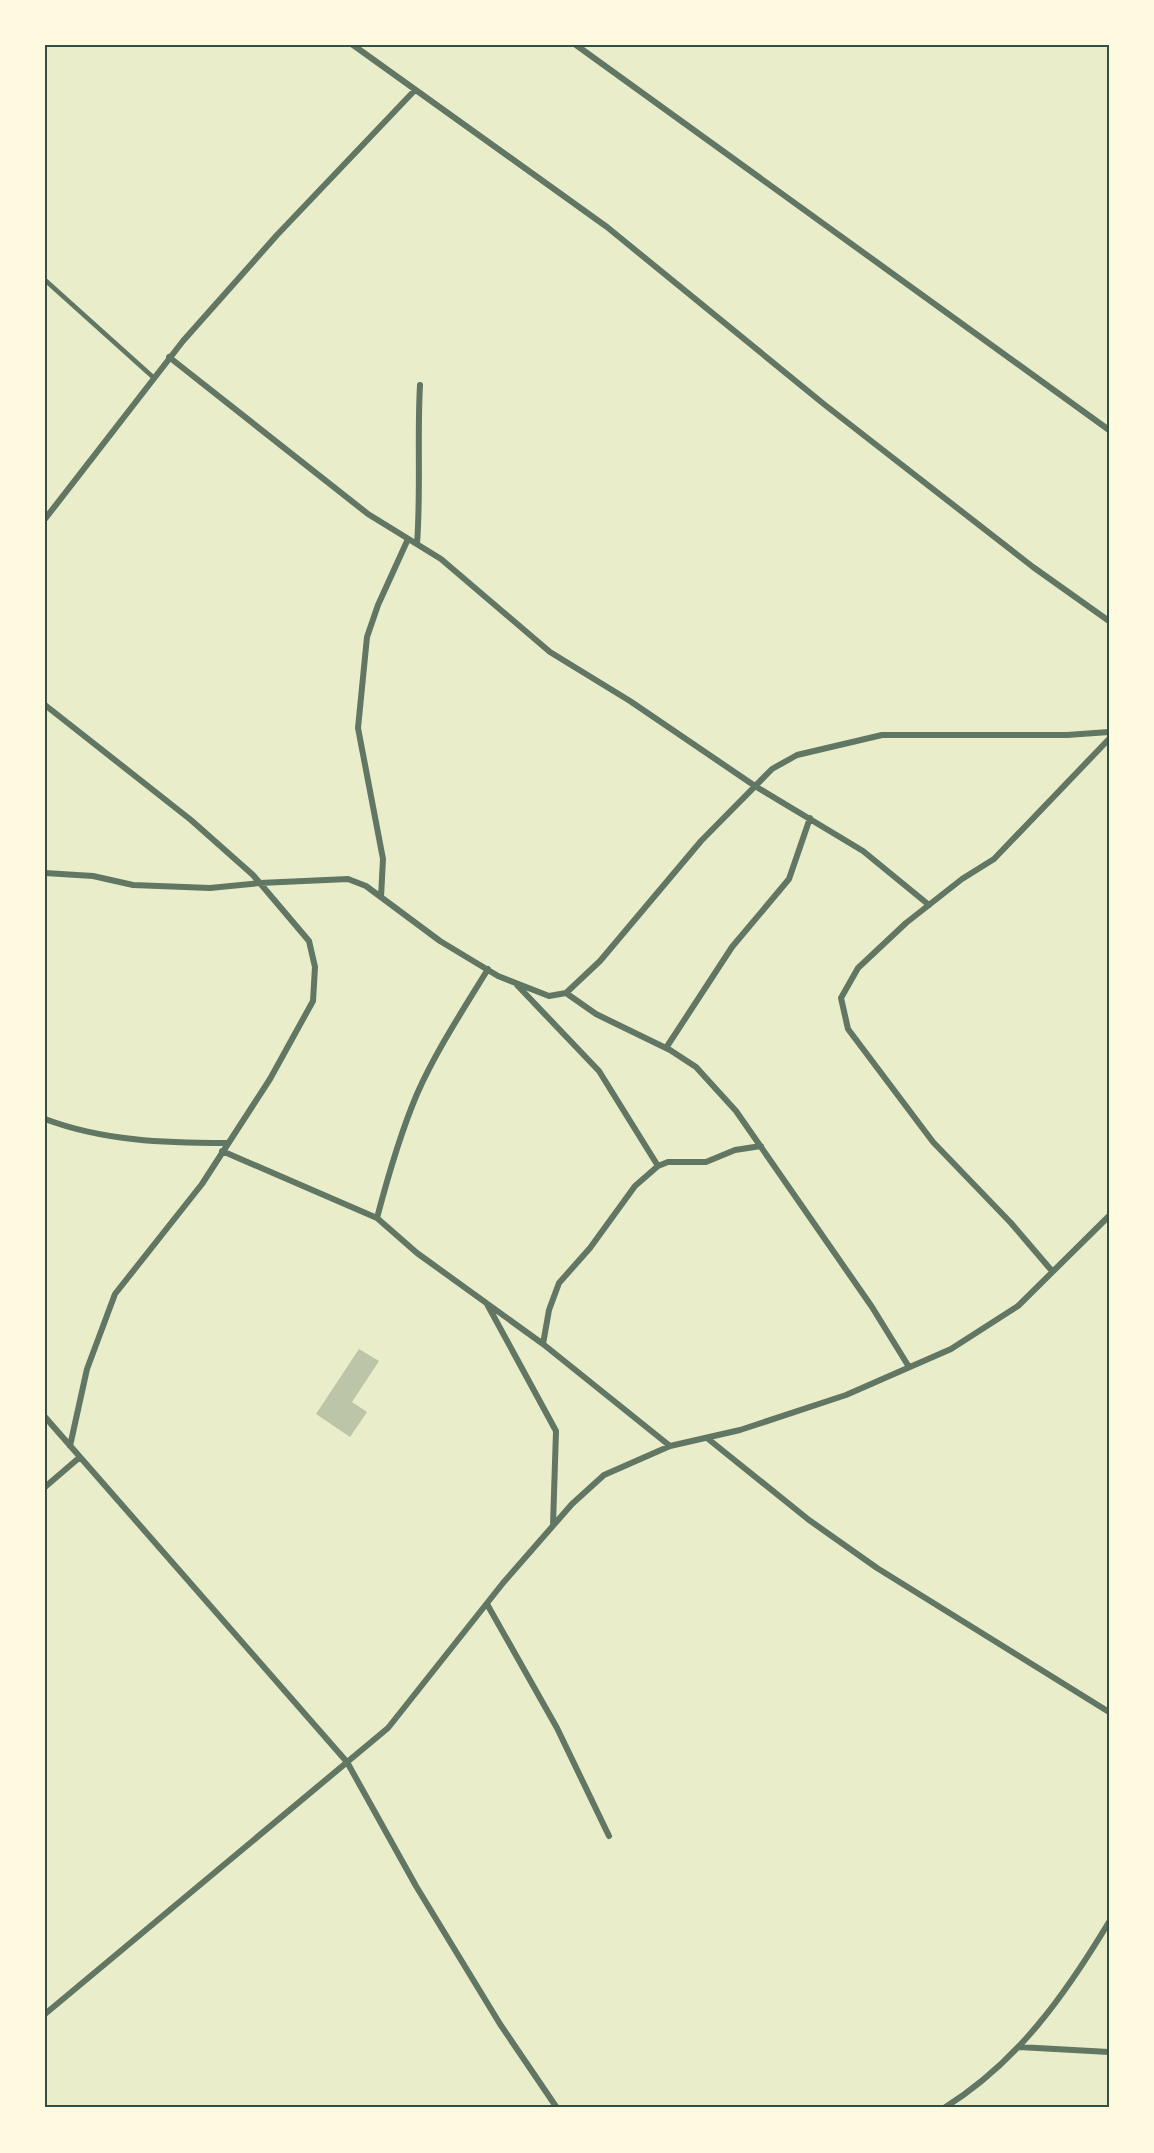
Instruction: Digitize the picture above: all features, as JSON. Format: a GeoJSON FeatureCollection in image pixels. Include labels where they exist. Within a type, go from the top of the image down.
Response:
{"type":"FeatureCollection","features":[{"type":"Feature","properties":{"kind":"street"},"geometry":{"type":"LineString","coordinates":[[353,45],[607,227],[825,405],[1033,567],[1109,621]]}},
{"type":"Feature","properties":{"kind":"street"},"geometry":{"type":"LineString","coordinates":[[576,45],[1109,430]]}},
{"type":"Feature","properties":{"kind":"street"},"geometry":{"type":"LineString","coordinates":[[45,519],[170,357],[277,235],[415,90]]}},
{"type":"Feature","properties":{"kind":"street"},"geometry":{"type":"LineString","coordinates":[[170,357],[368,514],[441,559],[550,652],[630,701],[754,786],[863,851],[929,905]]}},
{"type":"Feature","properties":{"kind":"street"},"geometry":{"type":"LineString","coordinates":[[417,544],[420,495],[418,424],[420,386]]}},
{"type":"Feature","properties":{"kind":"street"},"geometry":{"type":"LineString","coordinates":[[381,897],[383,859],[358,728],[367,637],[378,605],[408,539]]}},
{"type":"Feature","properties":{"kind":"street"},"geometry":{"type":"LineString","coordinates":[[45,705],[191,819],[260,883],[309,941],[315,967],[313,1001],[270,1079],[226,1143],[202,1184],[116,1294],[87,1369],[70,1446]]}},
{"type":"Feature","properties":{"kind":"street"},"geometry":{"type":"LineString","coordinates":[[45,873],[93,876],[133,885],[210,888],[348,879],[366,886],[440,941],[488,969],[515,983],[549,996],[566,993],[600,961],[701,841],[772,769],[797,755],[882,735],[1067,735],[1109,732]]}},
{"type":"Feature","properties":{"kind":"street"},"geometry":{"type":"LineString","coordinates":[[1052,1271],[1011,1223],[933,1142],[848,1029],[841,998],[858,968],[906,923],[994,859],[1109,739]]}},
{"type":"Feature","properties":{"kind":"street"},"geometry":{"type":"LineString","coordinates":[[666,1048],[732,947],[789,879],[801,850],[810,818]]}},
{"type":"Feature","properties":{"kind":"street"},"geometry":{"type":"LineString","coordinates":[[377,1218],[392,1161],[417,1095],[435,1058],[488,969]]}},
{"type":"Feature","properties":{"kind":"street"},"geometry":{"type":"LineString","coordinates":[[515,983],[599,1071],[658,1166]]}},
{"type":"Feature","properties":{"kind":"street"},"geometry":{"type":"LineString","coordinates":[[566,993],[596,1014],[666,1048],[696,1067],[736,1110],[872,1307],[909,1367]]}},
{"type":"Feature","properties":{"kind":"street"},"geometry":{"type":"LineString","coordinates":[[45,1119],[121,1138],[166,1143],[226,1143]]}},
{"type":"Feature","properties":{"kind":"street"},"geometry":{"type":"LineString","coordinates":[[543,1344],[549,1310],[558,1283],[590,1248],[634,1186],[658,1166],[668,1162],[706,1162],[735,1150],[760,1146]]}},
{"type":"Feature","properties":{"kind":"street"},"geometry":{"type":"LineString","coordinates":[[222,1151],[377,1218],[417,1253],[543,1344],[670,1446]]}},
{"type":"Feature","properties":{"kind":"street"},"geometry":{"type":"LineString","coordinates":[[45,2014],[388,1728],[553,1526],[604,1475],[670,1446],[740,1430],[846,1395],[951,1349],[1018,1306],[1109,1216]]}},
{"type":"Feature","properties":{"kind":"street"},"geometry":{"type":"LineString","coordinates":[[485,1301],[556,1431],[553,1526]]}},
{"type":"Feature","properties":{"kind":"street"},"geometry":{"type":"LineString","coordinates":[[45,1417],[347,1762],[452,1945],[500,2024],[557,2108]]}},
{"type":"Feature","properties":{"kind":"street"},"geometry":{"type":"LineString","coordinates":[[707,1438],[808,1520],[877,1568],[1109,1712]]}},
{"type":"Feature","properties":{"kind":"street"},"geometry":{"type":"LineString","coordinates":[[45,1486],[80,1457]]}},
{"type":"Feature","properties":{"kind":"street"},"geometry":{"type":"LineString","coordinates":[[487,1604],[557,1728],[609,1836]]}},
{"type":"Feature","properties":{"kind":"street"},"geometry":{"type":"LineString","coordinates":[[944,2108],[973,2090],[1019,2047],[1073,1982],[1109,1922]]}},
{"type":"Feature","properties":{"kind":"street"},"geometry":{"type":"LineString","coordinates":[[1019,2047],[1109,2052]]}},
{"type":"Feature","properties":{"kind":"lane"},"geometry":{"type":"LineString","coordinates":[[45,280],[154,378]]}},
{"type":"Feature","properties":{"kind":"building"},"geometry":{"type":"Polygon","coordinates":[[[359,1349],[379,1361],[352,1402],[367,1412],[350,1437],[316,1414],[359,1349]]]}}]}
